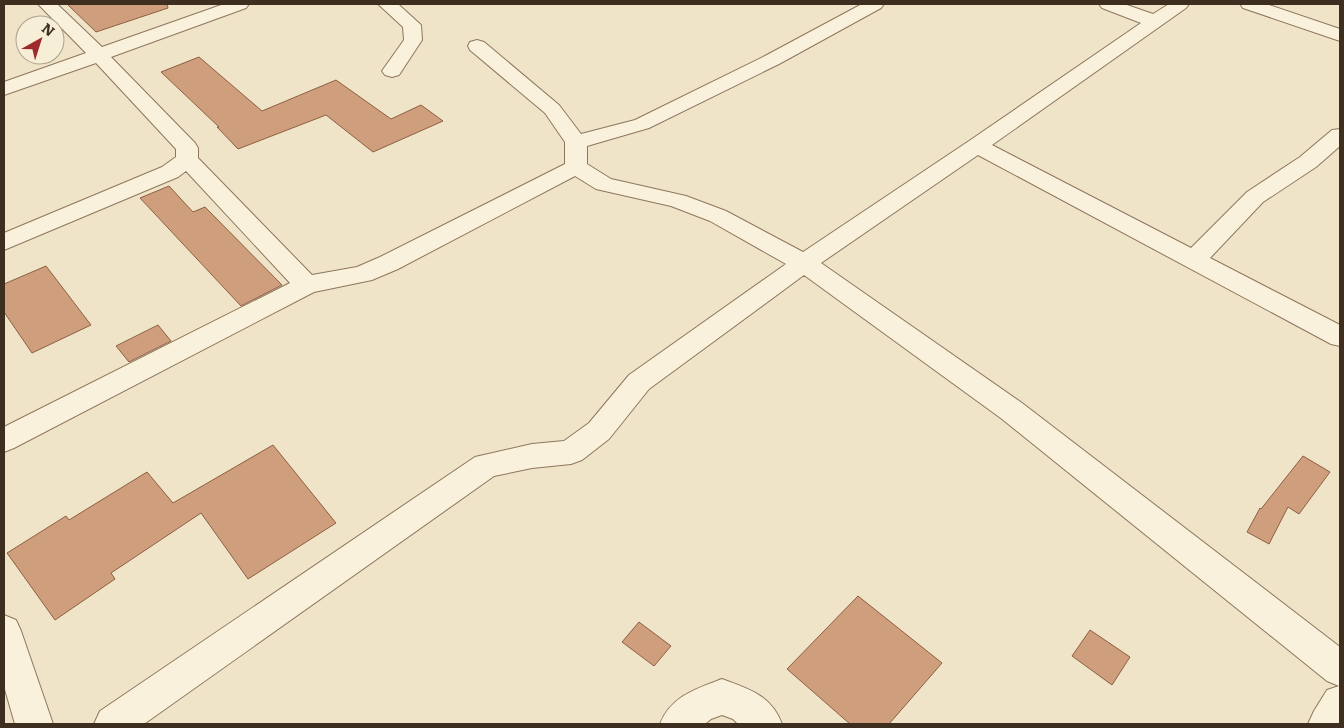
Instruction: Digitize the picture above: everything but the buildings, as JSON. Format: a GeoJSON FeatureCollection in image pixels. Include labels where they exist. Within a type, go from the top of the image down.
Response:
{"type":"FeatureCollection","features":[{"type":"Feature","properties":{"kind":"street"},"geometry":{"type":"LineString","coordinates":[[4,242],[170,172],[186,159],[187,148],[99,55],[47,4]]}},
{"type":"Feature","properties":{"kind":"street"},"geometry":{"type":"LineString","coordinates":[[4,90],[240,4]]}},
{"type":"Feature","properties":{"kind":"street"},"geometry":{"type":"LineString","coordinates":[[387,4],[412,25],[413,40],[392,71]]}},
{"type":"Feature","properties":{"kind":"street"},"geometry":{"type":"LineString","coordinates":[[4,440],[307,284],[363,274],[389,263],[576,154],[772,60],[875,4]]}},
{"type":"Feature","properties":{"kind":"street"},"geometry":{"type":"LineString","coordinates":[[1108,4],[1154,21]]}},
{"type":"Feature","properties":{"kind":"street"},"geometry":{"type":"LineString","coordinates":[[113,724],[486,466],[532,456],[571,452],[599,431],[639,382],[804,263],[977,146],[1180,4]]}},
{"type":"Feature","properties":{"kind":"street"},"geometry":{"type":"LineString","coordinates":[[1249,4],[1340,35]]}},
{"type":"Feature","properties":{"kind":"street"},"geometry":{"type":"LineString","coordinates":[[477,46],[552,109],[576,154],[604,184],[678,201],[718,216],[804,263],[1012,411],[1340,669]]}},
{"type":"Feature","properties":{"kind":"street"},"geometry":{"type":"LineString","coordinates":[[1193,261],[1255,196],[1308,162],[1340,135]]}},
{"type":"Feature","properties":{"kind":"street"},"geometry":{"type":"LineString","coordinates":[[977,146],[1340,337]]}},
{"type":"Feature","properties":{"kind":"street"},"geometry":{"type":"LineString","coordinates":[[186,159],[307,284]]}},
{"type":"Feature","properties":{"kind":"street"},"geometry":{"type":"LineString","coordinates":[[4,631],[34,724]]}},
{"type":"Feature","properties":{"kind":"street"},"geometry":{"type":"LineString","coordinates":[[679,724],[698,706],[722,697],[745,706],[764,724]]}},
{"type":"Feature","properties":{"kind":"street"},"geometry":{"type":"LineString","coordinates":[[1327,724],[1340,703]]}}]}
